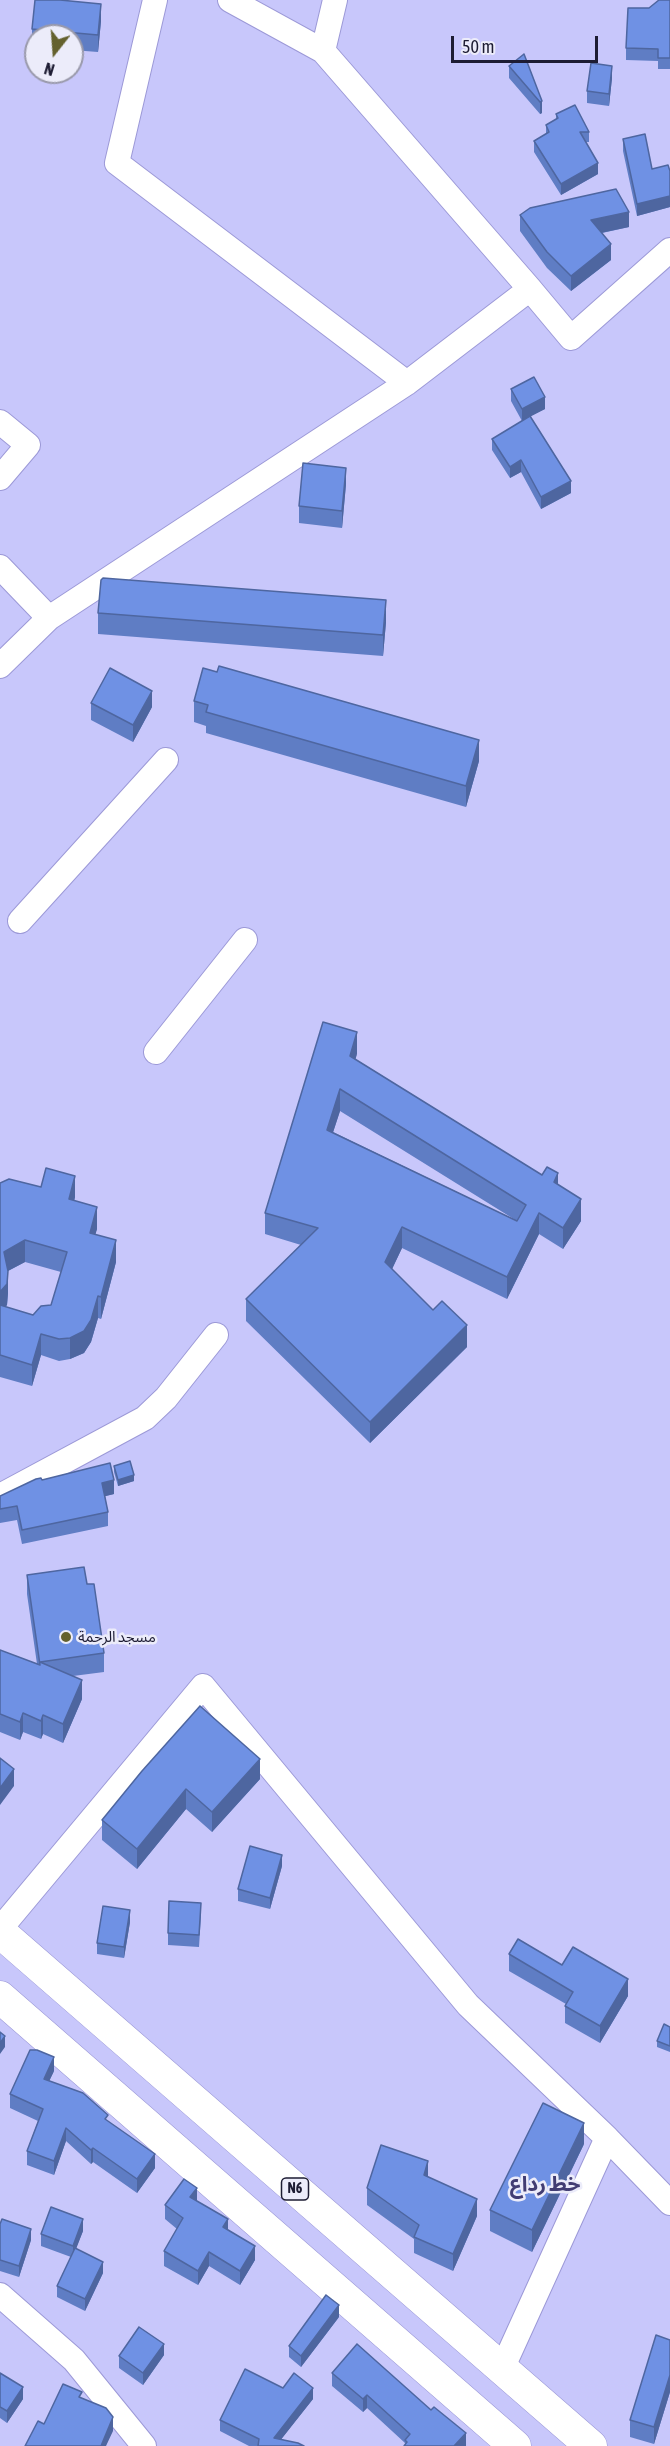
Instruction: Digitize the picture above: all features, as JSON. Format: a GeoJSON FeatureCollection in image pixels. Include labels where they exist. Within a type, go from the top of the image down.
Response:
{"type":"FeatureCollection","features":[{"type":"Feature","properties":{"kind":"main road","name":"N6"},"geometry":{"type":"LineString","coordinates":[[0,1930],[591,2446]]}},
{"type":"Feature","properties":{"kind":"main road"},"geometry":{"type":"LineString","coordinates":[[0,1997],[113,2094],[504,2442]]}},
{"type":"Feature","properties":{"kind":"main road"},"geometry":{"type":"LineString","coordinates":[[113,2094],[154,2066]]}},
{"type":"Feature","properties":{"kind":"street"},"geometry":{"type":"LineString","coordinates":[[155,0],[117,163],[407,383]]}},
{"type":"Feature","properties":{"kind":"street"},"geometry":{"type":"LineString","coordinates":[[230,0],[323,51],[571,338],[670,250]]}},
{"type":"Feature","properties":{"kind":"street"},"geometry":{"type":"LineString","coordinates":[[323,51],[335,0]]}},
{"type":"Feature","properties":{"kind":"street"},"geometry":{"type":"LineString","coordinates":[[0,666],[49,618],[407,383],[530,289]]}},
{"type":"Feature","properties":{"kind":"street"},"geometry":{"type":"LineString","coordinates":[[0,422],[28,445],[0,478]]}},
{"type":"Feature","properties":{"kind":"street"},"geometry":{"type":"LineString","coordinates":[[0,567],[49,618]]}},
{"type":"Feature","properties":{"kind":"street"},"geometry":{"type":"LineString","coordinates":[[21,921],[166,760]]}},
{"type":"Feature","properties":{"kind":"street"},"geometry":{"type":"LineString","coordinates":[[156,1052],[244,940]]}},
{"type":"Feature","properties":{"kind":"street"},"geometry":{"type":"LineString","coordinates":[[0,1496],[145,1418],[166,1398],[216,1335]]}},
{"type":"Feature","properties":{"kind":"street"},"geometry":{"type":"LineString","coordinates":[[0,1930],[203,1686],[468,2005],[607,2138],[670,2203]]}},
{"type":"Feature","properties":{"kind":"street"},"geometry":{"type":"LineString","coordinates":[[502,2369],[607,2138]]}},
{"type":"Feature","properties":{"kind":"street"},"geometry":{"type":"LineString","coordinates":[[0,2295],[74,2360],[144,2446]]}},
{"type":"Feature","properties":{"kind":"building"},"geometry":{"type":"Polygon","coordinates":[[[35,0],[101,4],[98,35],[84,34],[84,24],[33,24],[35,0]]]}},
{"type":"Feature","properties":{"kind":"building"},"geometry":{"type":"Polygon","coordinates":[[[659,0],[670,0],[670,58],[658,58],[658,49],[626,48],[628,8],[649,8],[659,0]]]}},
{"type":"Feature","properties":{"kind":"building"},"geometry":{"type":"Polygon","coordinates":[[[524,54],[542,101],[540,102],[509,66],[524,54]]]}},
{"type":"Feature","properties":{"kind":"building"},"geometry":{"type":"Polygon","coordinates":[[[591,63],[612,66],[609,94],[587,91],[591,63]]]}},
{"type":"Feature","properties":{"kind":"building"},"geometry":{"type":"Polygon","coordinates":[[[575,105],[589,132],[580,132],[598,163],[561,184],[534,141],[549,132],[546,125],[558,118],[556,114],[575,105]]]}},
{"type":"Feature","properties":{"kind":"building"},"geometry":{"type":"Polygon","coordinates":[[[645,134],[652,169],[668,165],[670,196],[637,204],[623,139],[645,134]]]}},
{"type":"Feature","properties":{"kind":"building"},"geometry":{"type":"Polygon","coordinates":[[[616,189],[629,212],[591,220],[611,244],[571,276],[547,252],[520,215],[530,208],[616,189]]]}},
{"type":"Feature","properties":{"kind":"building"},"geometry":{"type":"Polygon","coordinates":[[[534,377],[545,397],[522,409],[511,389],[534,377]]]}},
{"type":"Feature","properties":{"kind":"building"},"geometry":{"type":"Polygon","coordinates":[[[530,416],[571,481],[541,497],[521,460],[510,467],[492,439],[530,416]]]}},
{"type":"Feature","properties":{"kind":"building"},"geometry":{"type":"Polygon","coordinates":[[[303,463],[346,468],[342,511],[299,506],[303,463]]]}},
{"type":"Feature","properties":{"kind":"building"},"geometry":{"type":"Polygon","coordinates":[[[103,578],[386,600],[383,635],[98,613],[103,578]]]}},
{"type":"Feature","properties":{"kind":"building"},"geometry":{"type":"Polygon","coordinates":[[[219,666],[479,740],[466,786],[206,712],[208,705],[194,701],[203,668],[217,672],[219,666]]]}},
{"type":"Feature","properties":{"kind":"building"},"geometry":{"type":"Polygon","coordinates":[[[110,668],[152,691],[133,725],[91,703],[110,668]]]}},
{"type":"Feature","properties":{"kind":"building"},"geometry":{"type":"Polygon","coordinates":[[[323,1022],[357,1032],[350,1056],[542,1175],[547,1167],[558,1173],[554,1182],[581,1199],[563,1228],[539,1213],[507,1277],[402,1227],[385,1262],[433,1310],[442,1301],[467,1325],[370,1422],[246,1299],[318,1228],[265,1213],[323,1022]],[[340,1089],[327,1130],[517,1221],[526,1205],[340,1089]]]}},
{"type":"Feature","properties":{"kind":"building"},"geometry":{"type":"Polygon","coordinates":[[[46,1168],[75,1176],[69,1199],[97,1207],[90,1233],[116,1240],[101,1297],[98,1296],[91,1320],[84,1331],[70,1338],[59,1339],[41,1334],[32,1365],[0,1355],[0,1305],[33,1315],[41,1306],[51,1305],[67,1252],[25,1240],[4,1252],[8,1271],[7,1284],[0,1292],[0,1183],[9,1179],[41,1187],[46,1168]]]}},
{"type":"Feature","properties":{"kind":"building"},"geometry":{"type":"Polygon","coordinates":[[[130,1461],[134,1475],[118,1480],[114,1466],[130,1461]]]}},
{"type":"Feature","properties":{"kind":"building"},"geometry":{"type":"Polygon","coordinates":[[[110,1463],[114,1480],[102,1483],[108,1512],[22,1530],[17,1506],[0,1509],[0,1496],[36,1479],[41,1478],[42,1480],[110,1463]]]}},
{"type":"Feature","properties":{"kind":"building"},"geometry":{"type":"Polygon","coordinates":[[[84,1567],[87,1584],[94,1584],[104,1653],[40,1662],[82,1680],[63,1724],[43,1715],[41,1721],[23,1713],[20,1722],[0,1714],[0,1650],[40,1665],[27,1575],[84,1567]]]}},
{"type":"Feature","properties":{"kind":"building"},"geometry":{"type":"Polygon","coordinates":[[[200,1706],[260,1759],[212,1812],[186,1789],[137,1849],[102,1820],[200,1706]]]}},
{"type":"Feature","properties":{"kind":"building"},"geometry":{"type":"Polygon","coordinates":[[[0,1758],[14,1769],[0,1788],[0,1758]]]}},
{"type":"Feature","properties":{"kind":"building"},"geometry":{"type":"Polygon","coordinates":[[[250,1846],[282,1855],[270,1898],[238,1889],[250,1846]]]}},
{"type":"Feature","properties":{"kind":"building"},"geometry":{"type":"Polygon","coordinates":[[[169,1901],[201,1903],[199,1935],[168,1933],[169,1901]]]}},
{"type":"Feature","properties":{"kind":"building"},"geometry":{"type":"Polygon","coordinates":[[[103,1906],[130,1910],[124,1947],[97,1943],[103,1906]]]}},
{"type":"Feature","properties":{"kind":"building"},"geometry":{"type":"Polygon","coordinates":[[[518,1939],[562,1965],[573,1947],[628,1979],[600,2026],[565,2006],[573,1992],[509,1954],[518,1939]]]}},
{"type":"Feature","properties":{"kind":"building"},"geometry":{"type":"Polygon","coordinates":[[[664,2024],[670,2027],[670,2046],[657,2041],[664,2024]]]}},
{"type":"Feature","properties":{"kind":"building"},"geometry":{"type":"Polygon","coordinates":[[[0,2032],[5,2036],[0,2043],[0,2032]]]}},
{"type":"Feature","properties":{"kind":"building"},"geometry":{"type":"Polygon","coordinates":[[[30,2050],[37,2050],[54,2057],[44,2079],[83,2093],[108,2115],[105,2119],[155,2154],[137,2179],[93,2148],[91,2150],[66,2128],[54,2161],[27,2151],[43,2109],[10,2094],[30,2050]]]}},
{"type":"Feature","properties":{"kind":"building"},"geometry":{"type":"Polygon","coordinates":[[[543,2103],[584,2123],[532,2230],[490,2210],[543,2103]]]}},
{"type":"Feature","properties":{"kind":"building"},"geometry":{"type":"Polygon","coordinates":[[[381,2145],[428,2161],[424,2175],[477,2199],[453,2254],[414,2237],[419,2225],[367,2188],[381,2145]]]}},
{"type":"Feature","properties":{"kind":"building"},"geometry":{"type":"Polygon","coordinates":[[[184,2179],[197,2188],[190,2197],[228,2219],[223,2227],[255,2246],[240,2271],[209,2252],[198,2271],[164,2251],[183,2218],[165,2205],[184,2179]]]}},
{"type":"Feature","properties":{"kind":"building"},"geometry":{"type":"Polygon","coordinates":[[[51,2207],[83,2219],[73,2246],[41,2234],[51,2207]]]}},
{"type":"Feature","properties":{"kind":"building"},"geometry":{"type":"Polygon","coordinates":[[[2,2219],[31,2229],[19,2266],[0,2260],[2,2219]]]}},
{"type":"Feature","properties":{"kind":"building"},"geometry":{"type":"Polygon","coordinates":[[[75,2248],[103,2262],[85,2299],[57,2286],[75,2248]]]}},
{"type":"Feature","properties":{"kind":"building"},"geometry":{"type":"Polygon","coordinates":[[[326,2295],[339,2305],[301,2356],[289,2346],[326,2295]]]}},
{"type":"Feature","properties":{"kind":"building"},"geometry":{"type":"Polygon","coordinates":[[[139,2327],[164,2344],[143,2373],[119,2356],[139,2327]]]}},
{"type":"Feature","properties":{"kind":"building"},"geometry":{"type":"Polygon","coordinates":[[[656,2335],[670,2340],[670,2375],[654,2427],[630,2420],[656,2335]]]}},
{"type":"Feature","properties":{"kind":"building"},"geometry":{"type":"Polygon","coordinates":[[[357,2344],[431,2410],[434,2407],[466,2433],[454,2446],[404,2446],[410,2434],[367,2395],[363,2399],[332,2373],[357,2344]]]}},
{"type":"Feature","properties":{"kind":"building"},"geometry":{"type":"Polygon","coordinates":[[[245,2369],[283,2388],[294,2373],[313,2388],[274,2438],[304,2446],[258,2446],[259,2439],[220,2420],[245,2369]]]}},
{"type":"Feature","properties":{"kind":"building"},"geometry":{"type":"Polygon","coordinates":[[[0,2373],[23,2387],[7,2411],[0,2407],[0,2373]]]}},
{"type":"Feature","properties":{"kind":"building"},"geometry":{"type":"Polygon","coordinates":[[[63,2384],[82,2392],[79,2397],[106,2408],[113,2417],[101,2446],[25,2446],[38,2421],[44,2424],[63,2384]]]}},
{"type":"Feature","properties":{"kind":"place","name":"مسجد الرحمة"},"geometry":{"type":"Point","coordinates":[66,1637]}},
{"type":"Feature","properties":{"kind":"district","name":"خط رداع"},"geometry":{"type":"Point","coordinates":[545,2184]}}]}
